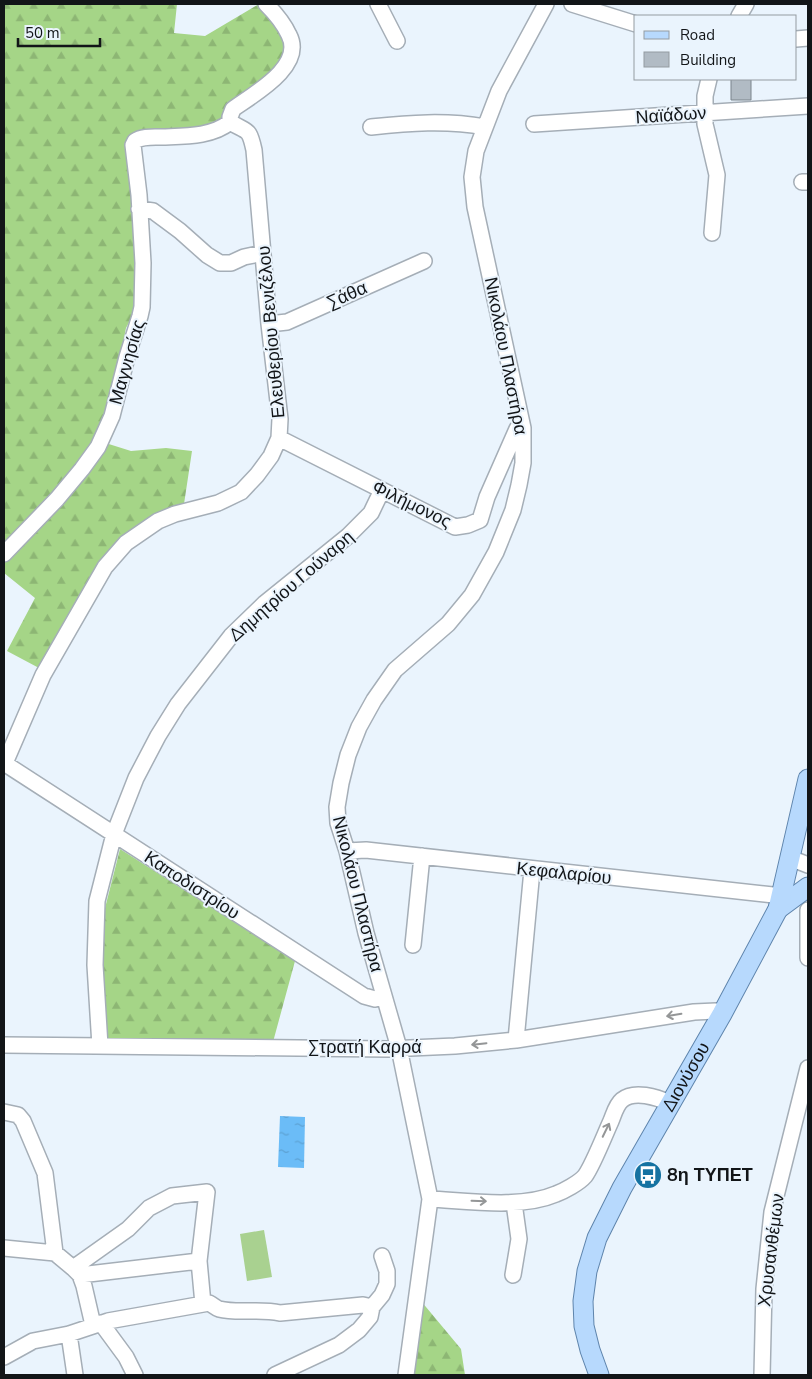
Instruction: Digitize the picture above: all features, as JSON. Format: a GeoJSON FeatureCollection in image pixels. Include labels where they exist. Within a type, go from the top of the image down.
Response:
{"type":"FeatureCollection","features":[{"type":"Feature","properties":{"kind":"main road","name":"Διονύσου"},"geometry":{"type":"LineString","coordinates":[[599,1375],[584,1326],[583,1301],[587,1271],[597,1238],[618,1195],[669,1103],[722,1014],[780,903],[808,783]]}},
{"type":"Feature","properties":{"kind":"main road"},"geometry":{"type":"LineString","coordinates":[[780,903],[808,887]]}},
{"type":"Feature","properties":{"kind":"street"},"geometry":{"type":"LineString","coordinates":[[230,122],[234,108],[280,75],[290,58],[292,48],[290,35],[266,4]]}},
{"type":"Feature","properties":{"kind":"street"},"geometry":{"type":"LineString","coordinates":[[378,4],[397,41]]}},
{"type":"Feature","properties":{"kind":"street","name":"Νικολάου Πλαστήρα"},"geometry":{"type":"LineString","coordinates":[[406,1375],[430,1199],[399,1048],[366,933],[347,852],[338,823],[337,808],[345,766],[359,727],[374,700],[395,670],[448,624],[472,595],[496,552],[513,510],[523,463],[523,428],[475,207],[472,177],[476,151],[499,91],[546,4]]}},
{"type":"Feature","properties":{"kind":"street"},"geometry":{"type":"LineString","coordinates":[[572,4],[634,23]]}},
{"type":"Feature","properties":{"kind":"street"},"geometry":{"type":"LineString","coordinates":[[740,15],[746,4]]}},
{"type":"Feature","properties":{"kind":"street"},"geometry":{"type":"LineString","coordinates":[[709,80],[705,96],[705,113],[709,144],[717,175],[712,234]]}},
{"type":"Feature","properties":{"kind":"street","name":"Ναϊάδων"},"geometry":{"type":"LineString","coordinates":[[534,124],[808,106]]}},
{"type":"Feature","properties":{"kind":"street","name":"Μαγνησίας"},"geometry":{"type":"LineString","coordinates":[[4,554],[57,499],[82,469],[98,447],[109,423],[140,316],[144,264],[134,145],[137,139],[207,133],[224,127],[230,122]]}},
{"type":"Feature","properties":{"kind":"street","name":"Ελευθερίου Βενιζέλου"},"geometry":{"type":"LineString","coordinates":[[4,763],[43,675],[105,567],[126,542],[158,520],[218,503],[241,492],[257,476],[279,438],[280,418],[269,324],[252,138],[247,130],[230,122]]}},
{"type":"Feature","properties":{"kind":"street"},"geometry":{"type":"LineString","coordinates":[[371,127],[425,122],[471,124],[485,127]]}},
{"type":"Feature","properties":{"kind":"street"},"geometry":{"type":"LineString","coordinates":[[139,209],[153,212],[180,231],[207,255],[220,263],[231,263],[244,257],[263,253]]}},
{"type":"Feature","properties":{"kind":"street","name":"Σάθα"},"geometry":{"type":"LineString","coordinates":[[269,324],[287,322],[424,261]]}},
{"type":"Feature","properties":{"kind":"street","name":"Φιλήμονος"},"geometry":{"type":"LineString","coordinates":[[279,438],[455,527],[468,525],[480,520],[517,429],[523,428]]}},
{"type":"Feature","properties":{"kind":"street","name":"Δημητρίου Γούναρη"},"geometry":{"type":"LineString","coordinates":[[100,1046],[94,965],[97,901],[114,834],[136,778],[158,736],[178,704],[231,636],[265,603],[348,536],[371,513],[382,490]]}},
{"type":"Feature","properties":{"kind":"street","name":"Καποδιστρίου"},"geometry":{"type":"LineString","coordinates":[[4,763],[364,996],[384,997]]}},
{"type":"Feature","properties":{"kind":"street","name":"Κεφαλαρίου"},"geometry":{"type":"LineString","coordinates":[[347,852],[366,850],[422,856],[780,903]]}},
{"type":"Feature","properties":{"kind":"street"},"geometry":{"type":"LineString","coordinates":[[414,945],[422,856]]}},
{"type":"Feature","properties":{"kind":"street"},"geometry":{"type":"LineString","coordinates":[[790,858],[808,865]]}},
{"type":"Feature","properties":{"kind":"street"},"geometry":{"type":"LineString","coordinates":[[516,1040],[532,870]]}},
{"type":"Feature","properties":{"kind":"street"},"geometry":{"type":"LineString","coordinates":[[808,910],[808,958]]}},
{"type":"Feature","properties":{"kind":"street","name":"Στρατή Καρρά"},"geometry":{"type":"LineString","coordinates":[[4,1045],[399,1048],[456,1046],[516,1040],[694,1012],[716,1011],[722,1014]]}},
{"type":"Feature","properties":{"kind":"street","name":"Χρυσανθέμων"},"geometry":{"type":"LineString","coordinates":[[762,1375],[764,1289],[772,1212],[808,1068]]}},
{"type":"Feature","properties":{"kind":"street"},"geometry":{"type":"LineString","coordinates":[[430,1199],[514,1203],[537,1200],[557,1194],[585,1176],[614,1111],[621,1101],[628,1097],[643,1095],[669,1103]]}},
{"type":"Feature","properties":{"kind":"street"},"geometry":{"type":"LineString","coordinates":[[4,1112],[18,1115],[23,1121],[45,1172],[55,1253]]}},
{"type":"Feature","properties":{"kind":"street"},"geometry":{"type":"LineString","coordinates":[[77,1271],[128,1229],[149,1208],[172,1196],[207,1192],[199,1262],[203,1304]]}},
{"type":"Feature","properties":{"kind":"street"},"geometry":{"type":"LineString","coordinates":[[513,1275],[518,1239],[514,1203]]}},
{"type":"Feature","properties":{"kind":"street"},"geometry":{"type":"LineString","coordinates":[[4,1248],[55,1253],[77,1271],[97,1324],[126,1357],[135,1375]]}},
{"type":"Feature","properties":{"kind":"street"},"geometry":{"type":"LineString","coordinates":[[275,1375],[339,1345],[360,1330],[370,1317],[372,1307],[388,1284],[387,1271],[382,1256]]}},
{"type":"Feature","properties":{"kind":"street"},"geometry":{"type":"LineString","coordinates":[[77,1271],[199,1262]]}},
{"type":"Feature","properties":{"kind":"street"},"geometry":{"type":"LineString","coordinates":[[4,1357],[33,1342],[69,1334],[97,1324],[209,1303],[218,1309],[267,1310],[280,1313],[362,1305],[372,1307]]}},
{"type":"Feature","properties":{"kind":"street"},"geometry":{"type":"LineString","coordinates":[[69,1334],[75,1375]]}},
{"type":"Feature","properties":{"kind":"green space"},"geometry":{"type":"Polygon","coordinates":[[[4,4],[177,4],[174,33],[205,36],[259,4],[265,4],[288,46],[284,62],[216,127],[132,135],[139,263],[136,309],[126,328],[113,392],[96,440],[131,451],[166,448],[192,451],[184,504],[106,558],[86,585],[39,668],[7,651],[35,598],[4,573],[4,4]]]}},
{"type":"Feature","properties":{"kind":"green space"},"geometry":{"type":"Polygon","coordinates":[[[120,849],[295,961],[273,1042],[108,1041],[102,967],[103,916],[120,849]]]}},
{"type":"Feature","properties":{"kind":"green space"},"geometry":{"type":"Polygon","coordinates":[[[264,1230],[272,1277],[247,1281],[240,1234],[264,1230]]]}},
{"type":"Feature","properties":{"kind":"green space"},"geometry":{"type":"Polygon","coordinates":[[[421,1301],[461,1349],[465,1375],[411,1375],[421,1301]]]}},
{"type":"Feature","properties":{"kind":"water"},"geometry":{"type":"Polygon","coordinates":[[[280,1116],[305,1117],[304,1168],[278,1167],[280,1116]]]}},
{"type":"Feature","properties":{"kind":"building"},"geometry":{"type":"Polygon","coordinates":[[[731,80],[751,80],[751,100],[731,100],[731,80]]]}},
{"type":"Feature","properties":{"kind":"place","name":"8η ΤΥΠΕΤ"},"geometry":{"type":"Point","coordinates":[648,1175]}}]}
